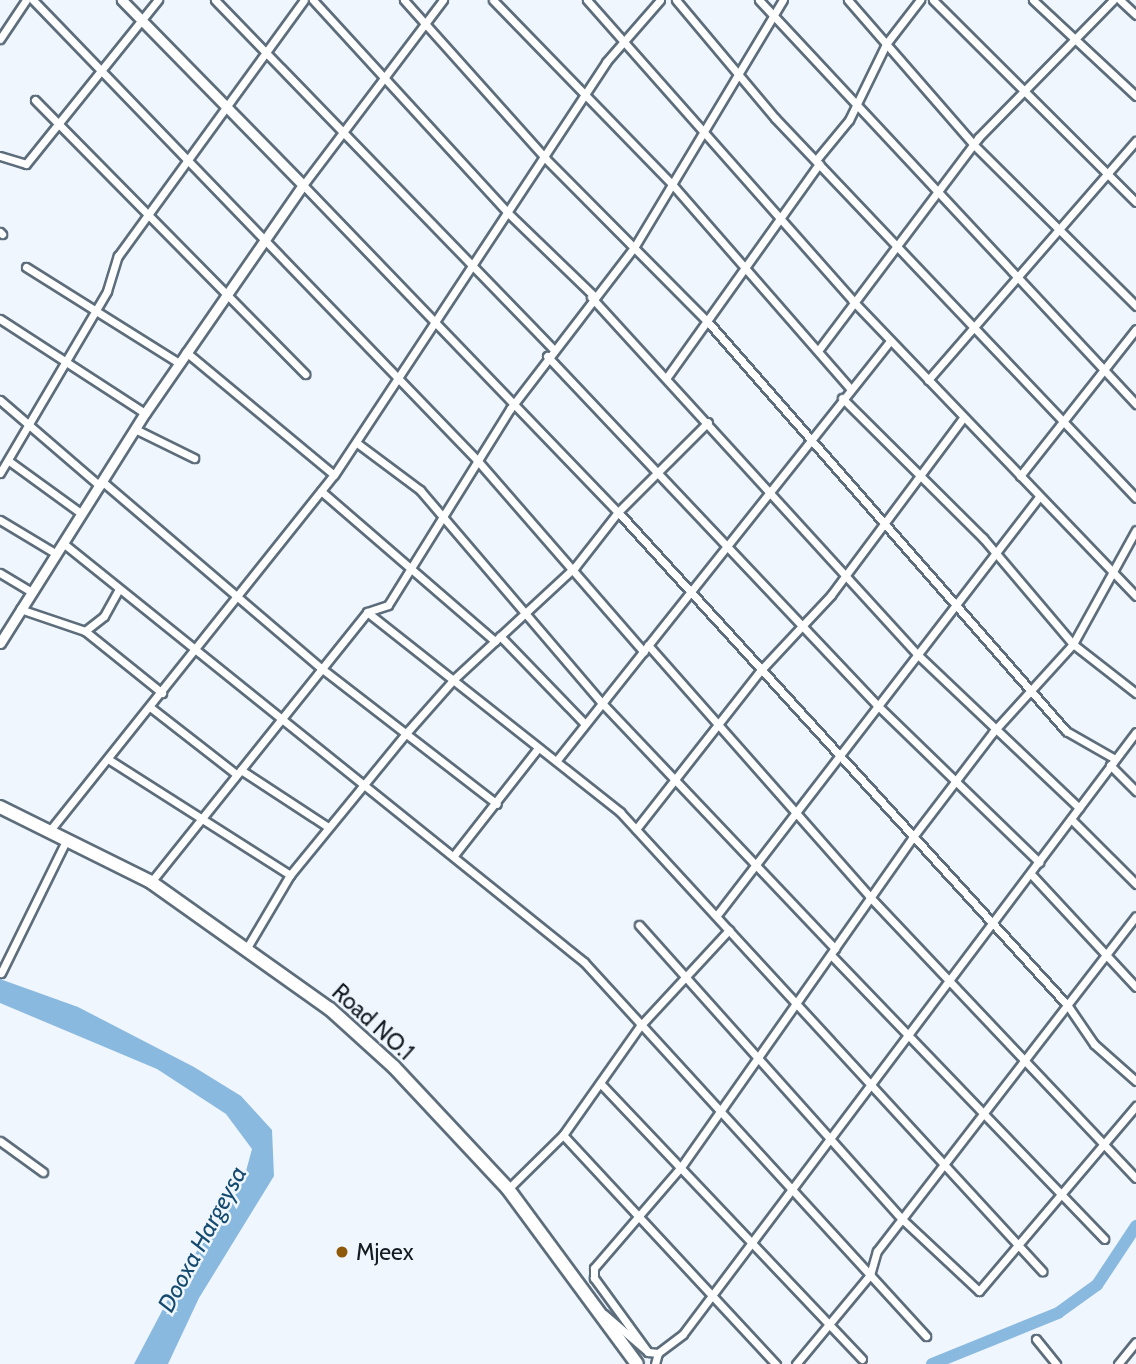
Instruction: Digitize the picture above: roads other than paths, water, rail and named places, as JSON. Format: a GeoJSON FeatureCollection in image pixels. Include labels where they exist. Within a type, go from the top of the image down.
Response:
{"type":"FeatureCollection","features":[{"type":"Feature","properties":{"kind":"highway","name":"Road NO.1"},"geometry":{"type":"LineString","coordinates":[[0,807],[151,882],[248,946],[394,1068],[508,1189],[637,1364]]}},
{"type":"Feature","properties":{"kind":"street"},"geometry":{"type":"LineString","coordinates":[[0,40],[26,0]]}},
{"type":"Feature","properties":{"kind":"street"},"geometry":{"type":"LineString","coordinates":[[33,0],[477,460],[720,726],[869,896],[1136,1178]]}},
{"type":"Feature","properties":{"kind":"street"},"geometry":{"type":"LineString","coordinates":[[122,0],[229,103],[434,323],[618,512],[686,593],[1068,1006],[1094,1044],[1136,1081]]}},
{"type":"Feature","properties":{"kind":"street"},"geometry":{"type":"LineString","coordinates":[[0,156],[26,164],[60,126],[100,70],[158,0]]}},
{"type":"Feature","properties":{"kind":"street"},"geometry":{"type":"LineString","coordinates":[[215,0],[346,129],[469,267],[552,348]]}},
{"type":"Feature","properties":{"kind":"street"},"geometry":{"type":"LineString","coordinates":[[0,472],[32,422],[96,309],[111,268],[304,0]]}},
{"type":"Feature","properties":{"kind":"street"},"geometry":{"type":"LineString","coordinates":[[313,0],[384,81],[507,212],[592,296],[667,377],[845,570],[918,655],[993,732],[1079,808]]}},
{"type":"Feature","properties":{"kind":"street"},"geometry":{"type":"LineString","coordinates":[[404,0],[546,159],[708,322],[957,607],[1032,686],[1066,731],[1113,762],[1136,791]]}},
{"type":"Feature","properties":{"kind":"street"},"geometry":{"type":"LineString","coordinates":[[0,643],[30,591],[82,514],[145,412],[226,292],[443,0]]}},
{"type":"Feature","properties":{"kind":"street"},"geometry":{"type":"LineString","coordinates":[[493,0],[671,183],[820,348],[850,388]]}},
{"type":"Feature","properties":{"kind":"street"},"geometry":{"type":"LineString","coordinates":[[587,0],[626,39],[852,300],[1136,596]]}},
{"type":"Feature","properties":{"kind":"street"},"geometry":{"type":"LineString","coordinates":[[51,830],[334,475],[469,267],[546,159],[626,39],[660,0]]}},
{"type":"Feature","properties":{"kind":"street"},"geometry":{"type":"LineString","coordinates":[[676,0],[895,247],[977,327],[1136,498]]}},
{"type":"Feature","properties":{"kind":"street"},"geometry":{"type":"LineString","coordinates":[[759,0],[1136,404]]}},
{"type":"Feature","properties":{"kind":"street"},"geometry":{"type":"LineString","coordinates":[[151,882],[203,821],[321,667],[367,612],[388,605],[409,564],[513,404],[592,296],[635,246],[783,0]]}},
{"type":"Feature","properties":{"kind":"street"},"geometry":{"type":"LineString","coordinates":[[848,0],[973,144],[1136,306]]}},
{"type":"Feature","properties":{"kind":"street"},"geometry":{"type":"LineString","coordinates":[[667,377],[818,162],[886,44],[920,0]]}},
{"type":"Feature","properties":{"kind":"street"},"geometry":{"type":"LineString","coordinates":[[933,0],[1136,202]]}},
{"type":"Feature","properties":{"kind":"street"},"geometry":{"type":"LineString","coordinates":[[1033,0],[1136,96]]}},
{"type":"Feature","properties":{"kind":"street"},"geometry":{"type":"LineString","coordinates":[[820,348],[852,300],[973,144],[1022,88],[1113,0]]}},
{"type":"Feature","properties":{"kind":"street"},"geometry":{"type":"LineString","coordinates":[[1120,0],[1136,15]]}},
{"type":"Feature","properties":{"kind":"street"},"geometry":{"type":"LineString","coordinates":[[35,100],[305,374]]}},
{"type":"Feature","properties":{"kind":"street"},"geometry":{"type":"LineString","coordinates":[[928,380],[977,327],[1015,277],[1136,141]]}},
{"type":"Feature","properties":{"kind":"street"},"geometry":{"type":"LineString","coordinates":[[26,267],[179,363]]}},
{"type":"Feature","properties":{"kind":"street"},"geometry":{"type":"LineString","coordinates":[[0,319],[64,363],[145,412]]}},
{"type":"Feature","properties":{"kind":"street"},"geometry":{"type":"LineString","coordinates":[[1020,476],[1136,329]]}},
{"type":"Feature","properties":{"kind":"street"},"geometry":{"type":"LineString","coordinates":[[557,760],[686,593],[773,492],[809,437],[890,341]]}},
{"type":"Feature","properties":{"kind":"street"},"geometry":{"type":"LineString","coordinates":[[186,352],[334,475]]}},
{"type":"Feature","properties":{"kind":"street"},"geometry":{"type":"LineString","coordinates":[[547,356],[806,624],[877,705],[954,783],[1039,862]]}},
{"type":"Feature","properties":{"kind":"street"},"geometry":{"type":"LineString","coordinates":[[842,398],[917,477],[997,555],[1073,644],[1136,693]]}},
{"type":"Feature","properties":{"kind":"street"},"geometry":{"type":"LineString","coordinates":[[0,400],[32,422],[101,484],[238,595],[321,667],[408,731],[496,804]]}},
{"type":"Feature","properties":{"kind":"street"},"geometry":{"type":"LineString","coordinates":[[636,829],[679,780],[760,671],[806,624],[963,418]]}},
{"type":"Feature","properties":{"kind":"street"},"geometry":{"type":"LineString","coordinates":[[248,946],[290,876],[454,678],[575,567],[618,512],[708,422]]}},
{"type":"Feature","properties":{"kind":"street"},"geometry":{"type":"LineString","coordinates":[[135,429],[194,458]]}},
{"type":"Feature","properties":{"kind":"street"},"geometry":{"type":"LineString","coordinates":[[357,443],[402,471],[527,612],[601,702],[679,780],[833,952],[1104,1239]]}},
{"type":"Feature","properties":{"kind":"street"},"geometry":{"type":"LineString","coordinates":[[9,461],[82,514]]}},
{"type":"Feature","properties":{"kind":"street"},"geometry":{"type":"LineString","coordinates":[[321,491],[497,638],[585,724]]}},
{"type":"Feature","properties":{"kind":"street"},"geometry":{"type":"LineString","coordinates":[[717,915],[754,861],[957,607],[1039,497]]}},
{"type":"Feature","properties":{"kind":"street"},"geometry":{"type":"LineString","coordinates":[[0,520],[55,552]]}},
{"type":"Feature","properties":{"kind":"street"},"geometry":{"type":"LineString","coordinates":[[648,1352],[593,1273],[681,1167],[716,1111],[833,952],[869,896],[912,838],[993,732],[1073,644],[1111,569],[1136,530]]}},
{"type":"Feature","properties":{"kind":"street"},"geometry":{"type":"LineString","coordinates":[[62,543],[195,650],[369,783],[584,962],[716,1111],[926,1336]]}},
{"type":"Feature","properties":{"kind":"street"},"geometry":{"type":"LineString","coordinates":[[0,573],[30,591]]}},
{"type":"Feature","properties":{"kind":"street"},"geometry":{"type":"LineString","coordinates":[[85,631],[104,616],[119,589]]}},
{"type":"Feature","properties":{"kind":"street"},"geometry":{"type":"LineString","coordinates":[[20,609],[85,631],[162,693]]}},
{"type":"Feature","properties":{"kind":"street"},"geometry":{"type":"LineString","coordinates":[[367,612],[454,678],[538,748],[557,760],[636,829],[1042,1271]]}},
{"type":"Feature","properties":{"kind":"street"},"geometry":{"type":"LineString","coordinates":[[150,707],[239,772],[328,827]]}},
{"type":"Feature","properties":{"kind":"street"},"geometry":{"type":"LineString","coordinates":[[655,1364],[658,1353],[713,1298],[913,1034],[992,922],[1136,732]]}},
{"type":"Feature","properties":{"kind":"street"},"geometry":{"type":"LineString","coordinates":[[455,854],[538,748]]}},
{"type":"Feature","properties":{"kind":"street"},"geometry":{"type":"LineString","coordinates":[[108,759],[290,876]]}},
{"type":"Feature","properties":{"kind":"street"},"geometry":{"type":"LineString","coordinates":[[1071,819],[1136,884]]}},
{"type":"Feature","properties":{"kind":"street"},"geometry":{"type":"LineString","coordinates":[[1,973],[67,838]]}},
{"type":"Feature","properties":{"kind":"street"},"geometry":{"type":"LineString","coordinates":[[1031,874],[1136,987]]}},
{"type":"Feature","properties":{"kind":"street"},"geometry":{"type":"LineString","coordinates":[[796,1364],[870,1275],[877,1251],[1136,916]]}},
{"type":"Feature","properties":{"kind":"street"},"geometry":{"type":"LineString","coordinates":[[639,925],[903,1220],[981,1291],[1020,1249],[1136,1106]]}},
{"type":"Feature","properties":{"kind":"street"},"geometry":{"type":"LineString","coordinates":[[508,1189],[563,1135],[640,1026],[685,974],[729,930]]}},
{"type":"Feature","properties":{"kind":"street"},"geometry":{"type":"LineString","coordinates":[[601,1084],[754,1243],[828,1327],[862,1359]]}},
{"type":"Feature","properties":{"kind":"street"},"geometry":{"type":"LineString","coordinates":[[563,1135],[637,1219],[776,1364]]}},
{"type":"Feature","properties":{"kind":"street"},"geometry":{"type":"LineString","coordinates":[[0,1141],[43,1171]]}},
{"type":"Feature","properties":{"kind":"street"},"geometry":{"type":"LineString","coordinates":[[600,1312],[648,1352],[658,1353]]}},
{"type":"Feature","properties":{"kind":"street"},"geometry":{"type":"LineString","coordinates":[[1036,1339],[1054,1361],[1044,1364]]}},
{"type":"Feature","properties":{"kind":"street"},"geometry":{"type":"LineString","coordinates":[[1118,1364],[1136,1342]]}},
{"type":"Feature","properties":{"kind":"water"},"geometry":{"type":"Polygon","coordinates":[[[0,979],[78,1007],[194,1067],[241,1096],[272,1130],[274,1176],[199,1298],[168,1364],[134,1364],[181,1275],[243,1182],[252,1149],[226,1114],[157,1069],[0,1003],[0,979]]]}},
{"type":"Feature","properties":{"kind":"waterway"},"geometry":{"type":"LineString","coordinates":[[932,1364],[1058,1313],[1097,1285],[1136,1226]]}},
{"type":"Feature","properties":{"kind":"place","name":"Mjeex"},"geometry":{"type":"Point","coordinates":[342,1252]}},
{"type":"Feature","properties":{"kind":"water label","name":"Dooxa Hargeysa"},"geometry":{"type":"Point","coordinates":[202,1239]}}]}
